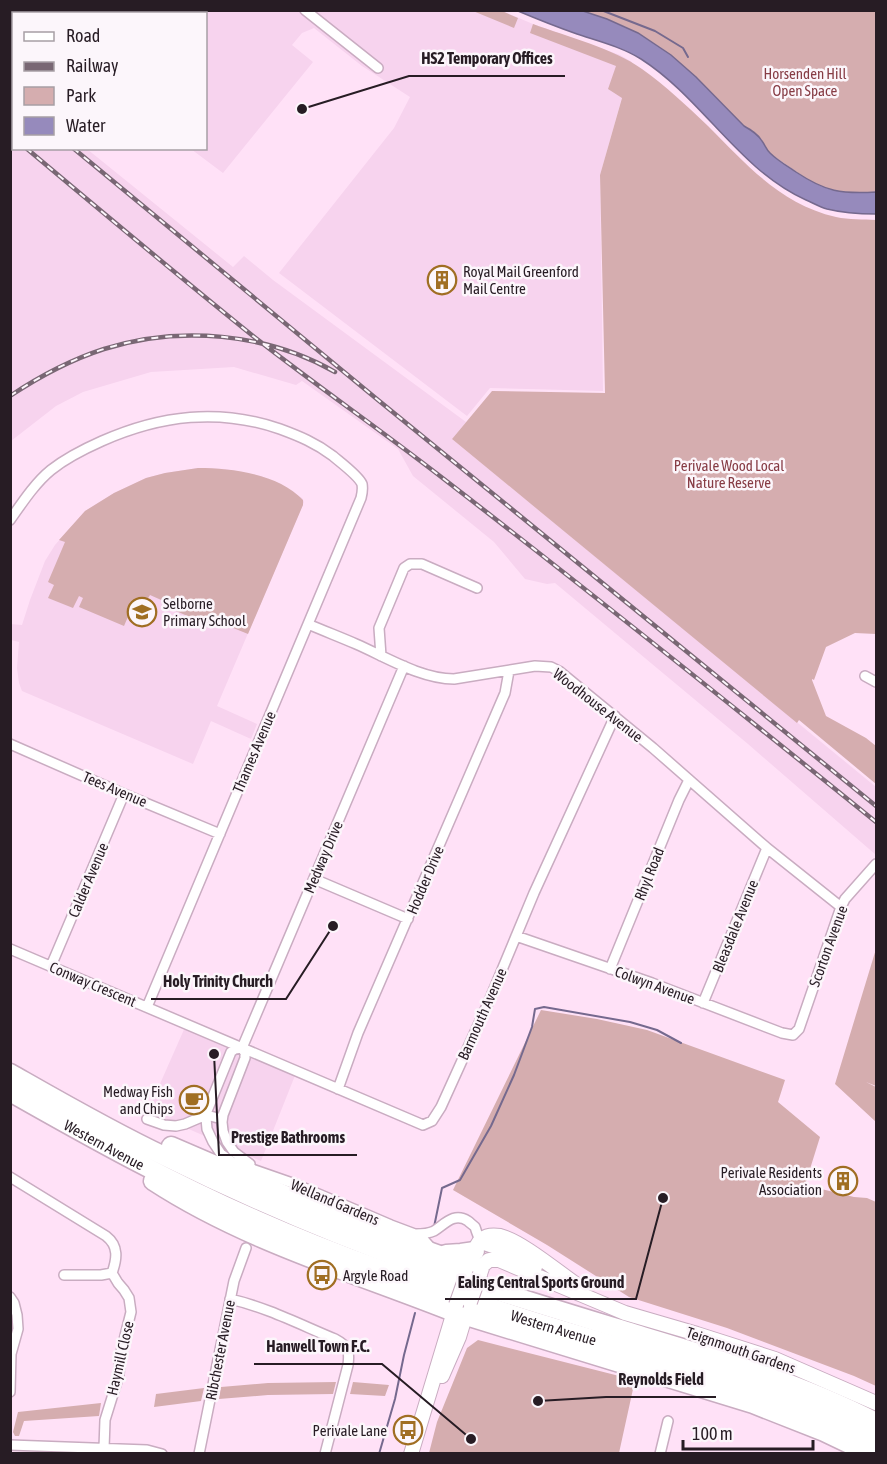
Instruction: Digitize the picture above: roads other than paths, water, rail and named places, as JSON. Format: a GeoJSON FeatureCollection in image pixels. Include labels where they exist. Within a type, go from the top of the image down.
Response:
{"type":"FeatureCollection","features":[{"type":"Feature","properties":{"kind":"highway","name":"Western Avenue"},"geometry":{"type":"LineString","coordinates":[[10,1074],[155,1172],[256,1220],[413,1281],[726,1379],[801,1406],[876,1441]]}},
{"type":"Feature","properties":{"kind":"highway","name":"Western Avenue"},"geometry":{"type":"LineString","coordinates":[[10,1092],[172,1160],[263,1203],[333,1232],[417,1264],[522,1299],[722,1359],[785,1382],[876,1422]]}},
{"type":"Feature","properties":{"kind":"highway"},"geometry":{"type":"LineString","coordinates":[[79,1122],[120,1123],[353,1224],[441,1254],[476,1261]]}},
{"type":"Feature","properties":{"kind":"highway"},"geometry":{"type":"LineString","coordinates":[[79,1122],[174,1195],[253,1234],[317,1261],[574,1351],[753,1404],[824,1432],[870,1454]]}},
{"type":"Feature","properties":{"kind":"main road"},"geometry":{"type":"LineString","coordinates":[[476,1261],[489,1236],[494,1235],[510,1240],[603,1303]]}},
{"type":"Feature","properties":{"kind":"main road"},"geometry":{"type":"LineString","coordinates":[[411,1454],[484,1243],[519,1257],[570,1289]]}},
{"type":"Feature","properties":{"kind":"main road"},"geometry":{"type":"LineString","coordinates":[[476,1261],[499,1260],[603,1303]]}},
{"type":"Feature","properties":{"kind":"main road","name":"Teignmouth Gardens"},"geometry":{"type":"LineString","coordinates":[[603,1303],[625,1313],[775,1359],[876,1403]]}},
{"type":"Feature","properties":{"kind":"street"},"geometry":{"type":"LineString","coordinates":[[305,10],[378,68]]}},
{"type":"Feature","properties":{"kind":"street","name":"Thames Avenue"},"geometry":{"type":"LineString","coordinates":[[10,520],[40,481],[70,457],[138,426],[186,417],[252,421],[297,435],[324,449],[341,462],[361,482],[363,488],[361,498],[147,1007]]}},
{"type":"Feature","properties":{"kind":"street"},"geometry":{"type":"LineString","coordinates":[[381,656],[379,628],[404,568],[410,564],[422,564],[477,588]]}},
{"type":"Feature","properties":{"kind":"street","name":"Woodhouse Avenue"},"geometry":{"type":"LineString","coordinates":[[308,624],[404,666],[446,679],[535,666],[551,667],[569,678],[615,716],[767,848],[841,907]]}},
{"type":"Feature","properties":{"kind":"street","name":"Medway Drive"},"geometry":{"type":"LineString","coordinates":[[242,1048],[404,666]]}},
{"type":"Feature","properties":{"kind":"street","name":"Hodder Drive"},"geometry":{"type":"LineString","coordinates":[[338,1089],[358,1033],[505,693],[509,670]]}},
{"type":"Feature","properties":{"kind":"street"},"geometry":{"type":"LineString","coordinates":[[865,675],[876,681]]}},
{"type":"Feature","properties":{"kind":"street","name":"Barmouth Avenue"},"geometry":{"type":"LineString","coordinates":[[242,1048],[423,1125],[432,1121],[441,1107],[484,1012],[615,716]]}},
{"type":"Feature","properties":{"kind":"street","name":"Tees Avenue"},"geometry":{"type":"LineString","coordinates":[[10,744],[220,834]]}},
{"type":"Feature","properties":{"kind":"street","name":"Rhyl Road"},"geometry":{"type":"LineString","coordinates":[[610,969],[689,780]]}},
{"type":"Feature","properties":{"kind":"street","name":"Calder Avenue"},"geometry":{"type":"LineString","coordinates":[[51,966],[124,794]]}},
{"type":"Feature","properties":{"kind":"street","name":"Bleasdale Avenue"},"geometry":{"type":"LineString","coordinates":[[703,1003],[767,848]]}},
{"type":"Feature","properties":{"kind":"street","name":"Scorton Avenue"},"geometry":{"type":"LineString","coordinates":[[793,1035],[799,1029],[841,907],[845,899],[876,864]]}},
{"type":"Feature","properties":{"kind":"street"},"geometry":{"type":"LineString","coordinates":[[314,879],[408,919]]}},
{"type":"Feature","properties":{"kind":"street","name":"Colwyn Avenue"},"geometry":{"type":"LineString","coordinates":[[516,936],[782,1033],[793,1035]]}},
{"type":"Feature","properties":{"kind":"street","name":"Conway Crescent"},"geometry":{"type":"LineString","coordinates":[[10,949],[242,1048]]}},
{"type":"Feature","properties":{"kind":"street"},"geometry":{"type":"LineString","coordinates":[[206,1115],[231,1052],[242,1048],[245,1058],[222,1119],[223,1131],[226,1142],[234,1152],[256,1169]]}},
{"type":"Feature","properties":{"kind":"street"},"geometry":{"type":"LineString","coordinates":[[147,1119],[164,1125],[176,1126],[206,1115],[222,1119]]}},
{"type":"Feature","properties":{"kind":"street","name":"Welland Gardens"},"geometry":{"type":"LineString","coordinates":[[206,1115],[207,1130],[213,1142],[221,1154],[232,1162],[295,1184],[415,1234],[441,1254]]}},
{"type":"Feature","properties":{"kind":"street"},"geometry":{"type":"LineString","coordinates":[[10,1177],[111,1240],[114,1245],[116,1262],[112,1273],[64,1275]]}},
{"type":"Feature","properties":{"kind":"street"},"geometry":{"type":"LineString","coordinates":[[415,1234],[433,1232],[447,1221],[458,1218],[470,1222],[475,1227],[477,1235],[476,1261]]}},
{"type":"Feature","properties":{"kind":"street","name":"Ribchester Avenue"},"geometry":{"type":"LineString","coordinates":[[199,1454],[234,1281],[246,1248]]}},
{"type":"Feature","properties":{"kind":"street","name":"Haymill Close"},"geometry":{"type":"LineString","coordinates":[[104,1448],[105,1420],[119,1375],[120,1356],[131,1312],[129,1298],[112,1273]]}},
{"type":"Feature","properties":{"kind":"street"},"geometry":{"type":"LineString","coordinates":[[10,1297],[17,1315],[18,1329],[11,1354],[10,1392]]}},
{"type":"Feature","properties":{"kind":"street"},"geometry":{"type":"LineString","coordinates":[[230,1299],[246,1302],[335,1339],[346,1346],[349,1356],[348,1365],[325,1454]]}},
{"type":"Feature","properties":{"kind":"street"},"geometry":{"type":"LineString","coordinates":[[660,1454],[668,1421]]}},
{"type":"Feature","properties":{"kind":"street"},"geometry":{"type":"LineString","coordinates":[[10,1445],[147,1450],[162,1454]]}},
{"type":"Feature","properties":{"kind":"water"},"geometry":{"type":"Polygon","coordinates":[[[518,11],[583,11],[638,33],[671,55],[696,77],[744,126],[758,136],[770,153],[786,165],[825,188],[853,193],[876,192],[876,214],[827,209],[782,187],[740,152],[683,93],[641,59],[618,48],[518,11]]]}},
{"type":"Feature","properties":{"kind":"waterway"},"geometry":{"type":"LineString","coordinates":[[601,10],[655,31],[683,48],[688,57]]}},
{"type":"Feature","properties":{"kind":"waterway"},"geometry":{"type":"LineString","coordinates":[[434,1227],[442,1188],[460,1180],[491,1126],[514,1075],[532,1027],[535,1009],[544,1007],[630,1022],[657,1030],[681,1043]]}},
{"type":"Feature","properties":{"kind":"waterway"},"geometry":{"type":"LineString","coordinates":[[379,1454],[395,1399],[415,1313]]}},
{"type":"Feature","properties":{"kind":"railway"},"geometry":{"type":"LineString","coordinates":[[28,150],[253,336],[425,464],[664,651],[876,822]]}},
{"type":"Feature","properties":{"kind":"railway"},"geometry":{"type":"LineString","coordinates":[[75,150],[876,806]]}},
{"type":"Feature","properties":{"kind":"railway"},"geometry":{"type":"LineString","coordinates":[[10,396],[56,369],[91,353],[133,341],[162,337],[192,335],[252,341],[309,359],[335,372]]}},
{"type":"Feature","properties":{"kind":"place","name":"HS2 Temporary Offices"},"geometry":{"type":"Point","coordinates":[302,109]}},
{"type":"Feature","properties":{"kind":"place","name":"Royal Mail Greenford Mail Centre"},"geometry":{"type":"Point","coordinates":[442,280]}},
{"type":"Feature","properties":{"kind":"place","name":"Selborne Primary School"},"geometry":{"type":"Point","coordinates":[142,612]}},
{"type":"Feature","properties":{"kind":"place","name":"Holy Trinity Church"},"geometry":{"type":"Point","coordinates":[333,926]}},
{"type":"Feature","properties":{"kind":"place","name":"Prestige Bathrooms"},"geometry":{"type":"Point","coordinates":[214,1054]}},
{"type":"Feature","properties":{"kind":"place","name":"Medway Fish and Chips"},"geometry":{"type":"Point","coordinates":[194,1100]}},
{"type":"Feature","properties":{"kind":"place","name":"Perivale Residents Association"},"geometry":{"type":"Point","coordinates":[843,1181]}},
{"type":"Feature","properties":{"kind":"place","name":"Ealing Central Sports Ground"},"geometry":{"type":"Point","coordinates":[663,1198]}},
{"type":"Feature","properties":{"kind":"place","name":"Argyle Road"},"geometry":{"type":"Point","coordinates":[322,1275]}},
{"type":"Feature","properties":{"kind":"place","name":"Reynolds Field"},"geometry":{"type":"Point","coordinates":[538,1401]}},
{"type":"Feature","properties":{"kind":"place","name":"Perivale Lane"},"geometry":{"type":"Point","coordinates":[408,1430]}},
{"type":"Feature","properties":{"kind":"place","name":"Hanwell Town F.C."},"geometry":{"type":"Point","coordinates":[471,1439]}},
{"type":"Feature","properties":{"kind":"park label","name":"Horsenden Hill Open Space"},"geometry":{"type":"Point","coordinates":[805,82]}},
{"type":"Feature","properties":{"kind":"park label","name":"Perivale Wood Local Nature Reserve"},"geometry":{"type":"Point","coordinates":[729,474]}}]}
